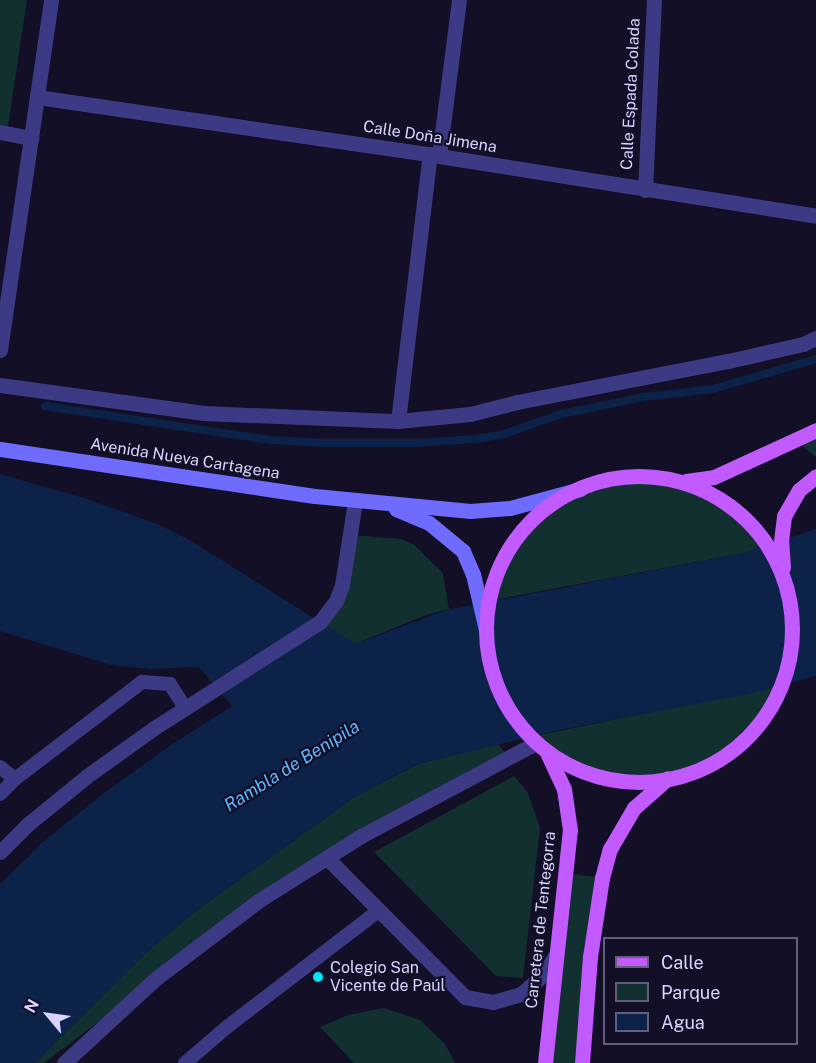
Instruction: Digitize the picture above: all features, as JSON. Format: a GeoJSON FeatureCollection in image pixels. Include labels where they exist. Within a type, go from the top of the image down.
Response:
{"type":"FeatureCollection","features":[{"type":"Feature","properties":{"kind":"main road"},"geometry":{"type":"LineString","coordinates":[[677,482],[720,498],[774,543],[793,609],[794,628],[790,661],[782,685],[762,718],[740,744],[704,766],[670,776],[632,780],[595,775],[577,768],[537,743],[512,715],[497,688],[488,660],[484,602],[499,568],[516,539],[539,515],[581,489],[628,479],[677,482],[714,477],[816,430]]}},
{"type":"Feature","properties":{"kind":"main road","name":"Avenida Nueva Cartagena"},"geometry":{"type":"LineString","coordinates":[[0,449],[359,501],[485,511],[510,508],[581,489]]}},
{"type":"Feature","properties":{"kind":"main road"},"geometry":{"type":"LineString","coordinates":[[774,543],[791,501],[816,476]]}},
{"type":"Feature","properties":{"kind":"main road","name":"Avenida Nueva Cartagena"},"geometry":{"type":"LineString","coordinates":[[359,501],[417,517],[456,544],[467,559],[484,602]]}},
{"type":"Feature","properties":{"kind":"main road","name":"Carretera de Tentegorra"},"geometry":{"type":"LineString","coordinates":[[537,743],[564,789],[570,831],[545,1063]]}},
{"type":"Feature","properties":{"kind":"main road"},"geometry":{"type":"LineString","coordinates":[[582,1063],[590,957],[602,878],[610,849],[634,808],[670,776]]}},
{"type":"Feature","properties":{"kind":"street"},"geometry":{"type":"LineString","coordinates":[[0,350],[51,0]]}},
{"type":"Feature","properties":{"kind":"street"},"geometry":{"type":"LineString","coordinates":[[398,421],[434,155],[459,0]]}},
{"type":"Feature","properties":{"kind":"street","name":"Calle Espada Colada"},"geometry":{"type":"LineString","coordinates":[[645,190],[654,0]]}},
{"type":"Feature","properties":{"kind":"street","name":"Calle Doña Jimena"},"geometry":{"type":"LineString","coordinates":[[37,97],[434,155],[816,216]]}},
{"type":"Feature","properties":{"kind":"street"},"geometry":{"type":"LineString","coordinates":[[0,132],[31,138]]}},
{"type":"Feature","properties":{"kind":"street"},"geometry":{"type":"LineString","coordinates":[[0,385],[204,414],[398,421],[470,414],[517,402],[728,361],[803,344],[816,338]]}},
{"type":"Feature","properties":{"kind":"street"},"geometry":{"type":"LineString","coordinates":[[0,852],[28,824],[87,776],[185,708],[320,622],[336,601],[342,585],[359,501]]}},
{"type":"Feature","properties":{"kind":"street"},"geometry":{"type":"LineString","coordinates":[[64,1063],[155,979],[258,901],[361,836],[537,743]]}},
{"type":"Feature","properties":{"kind":"street"},"geometry":{"type":"LineString","coordinates":[[327,858],[454,989],[465,997],[477,1001],[493,1002],[521,994],[544,974],[555,956]]}},
{"type":"Feature","properties":{"kind":"lane"},"geometry":{"type":"LineString","coordinates":[[0,794],[15,779],[142,682],[170,684],[185,708]]}},
{"type":"Feature","properties":{"kind":"lane"},"geometry":{"type":"LineString","coordinates":[[0,766],[15,779]]}},
{"type":"Feature","properties":{"kind":"lane"},"geometry":{"type":"LineString","coordinates":[[185,1063],[227,1027],[378,911]]}},
{"type":"Feature","properties":{"kind":"green space"},"geometry":{"type":"Polygon","coordinates":[[[0,0],[27,0],[7,133],[0,132],[0,0]]]}},
{"type":"Feature","properties":{"kind":"green space"},"geometry":{"type":"Polygon","coordinates":[[[816,430],[816,457],[796,441],[816,430]]]}},
{"type":"Feature","properties":{"kind":"green space"},"geometry":{"type":"Polygon","coordinates":[[[628,479],[677,482],[720,498],[745,517],[768,545],[744,553],[488,601],[506,553],[539,515],[581,489],[628,479]]]}},
{"type":"Feature","properties":{"kind":"green space"},"geometry":{"type":"Polygon","coordinates":[[[351,535],[401,539],[413,544],[443,573],[449,609],[426,615],[355,644],[320,622],[329,612],[351,535]]]}},
{"type":"Feature","properties":{"kind":"green space"},"geometry":{"type":"Polygon","coordinates":[[[782,685],[762,718],[740,744],[704,766],[670,776],[632,780],[595,775],[560,760],[530,737],[782,685]]]}},
{"type":"Feature","properties":{"kind":"green space"},"geometry":{"type":"Polygon","coordinates":[[[498,744],[508,757],[361,836],[155,979],[44,1063],[35,1063],[151,948],[201,907],[356,796],[418,764],[498,744]]]}},
{"type":"Feature","properties":{"kind":"green space"},"geometry":{"type":"Polygon","coordinates":[[[514,776],[528,793],[540,828],[523,978],[496,976],[374,852],[514,776]]]}},
{"type":"Feature","properties":{"kind":"green space"},"geometry":{"type":"Polygon","coordinates":[[[567,873],[602,878],[576,1063],[540,1062],[567,873]]]}},
{"type":"Feature","properties":{"kind":"green space"},"geometry":{"type":"Polygon","coordinates":[[[384,1008],[420,1020],[445,1044],[455,1063],[354,1063],[320,1027],[348,1015],[384,1008]]]}},
{"type":"Feature","properties":{"kind":"water","name":"Rambla de Benipila"},"geometry":{"type":"Polygon","coordinates":[[[0,474],[84,498],[160,525],[193,542],[355,644],[446,610],[744,553],[816,529],[816,676],[753,693],[559,730],[417,764],[356,796],[201,907],[151,948],[35,1063],[0,1063],[0,884],[44,841],[104,793],[171,745],[232,706],[199,667],[151,669],[111,665],[0,631],[0,474]]]}},
{"type":"Feature","properties":{"kind":"waterway"},"geometry":{"type":"LineString","coordinates":[[45,406],[271,440],[325,443],[415,443],[476,439],[504,434],[561,414],[643,397],[713,389],[816,359]]}},
{"type":"Feature","properties":{"kind":"place","name":"Colegio San Vicente de Paúl"},"geometry":{"type":"Point","coordinates":[318,977]}}]}
